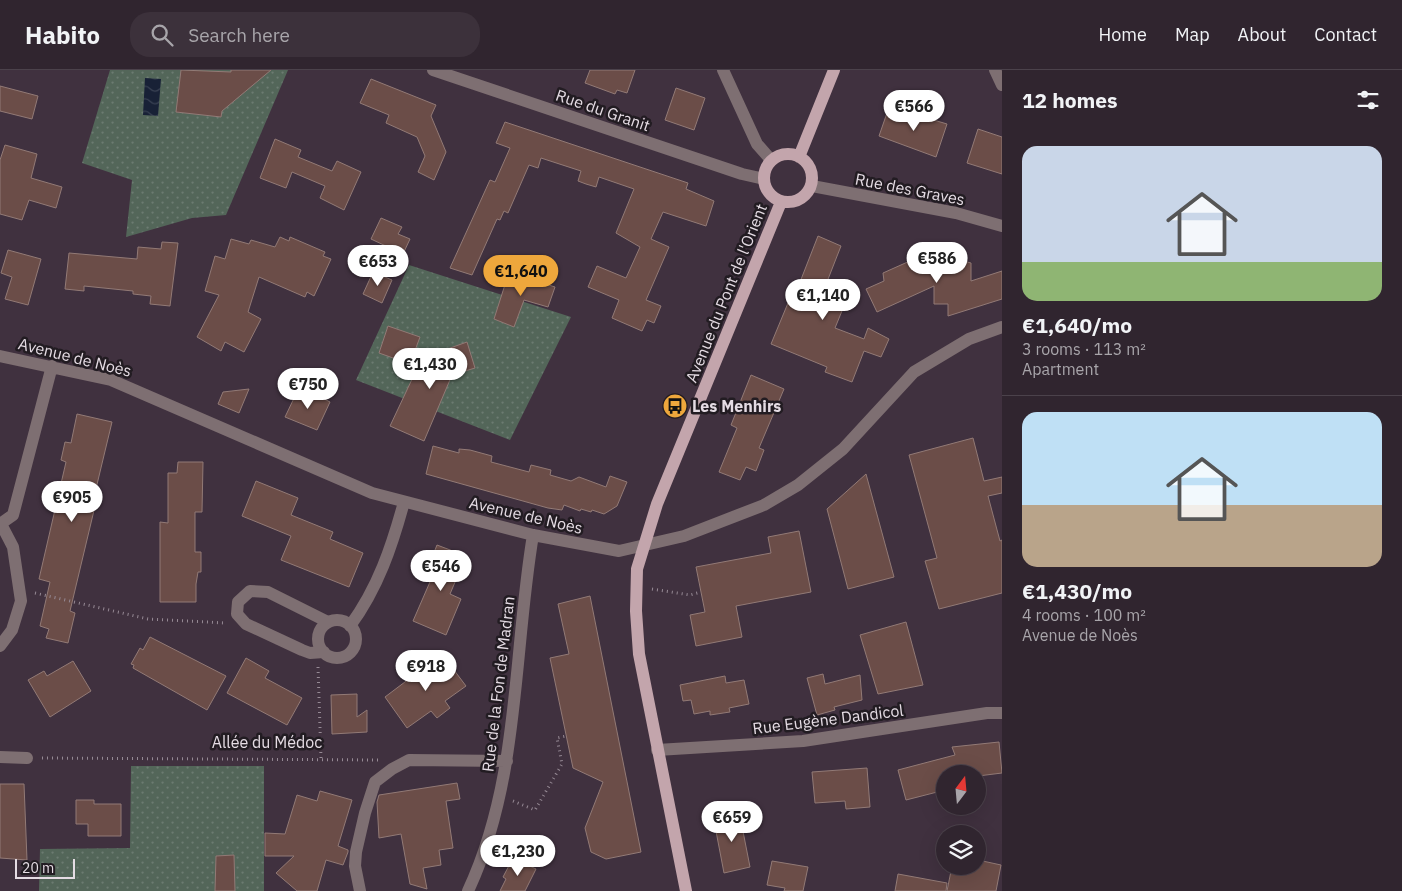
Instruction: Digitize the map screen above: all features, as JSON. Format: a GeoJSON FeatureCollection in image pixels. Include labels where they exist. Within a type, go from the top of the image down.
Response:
{"type":"FeatureCollection","features":[{"type":"Feature","properties":{"kind":"main road"},"geometry":{"type":"LineString","coordinates":[[799,156],[834,70]]}},
{"type":"Feature","properties":{"kind":"main road"},"geometry":{"type":"LineString","coordinates":[[782,155],[799,156],[810,166],[813,179],[812,186],[803,198],[788,203],[781,202],[768,193],[764,179],[767,166],[772,160],[782,155]]}},
{"type":"Feature","properties":{"kind":"main road","name":"Avenue du Pont de l'Orient"},"geometry":{"type":"LineString","coordinates":[[686,891],[656,750],[639,654],[637,569],[656,504],[781,202]]}},
{"type":"Feature","properties":{"kind":"street","name":"Rue du Granit"},"geometry":{"type":"LineString","coordinates":[[432,70],[742,174],[764,179]]}},
{"type":"Feature","properties":{"kind":"street"},"geometry":{"type":"LineString","coordinates":[[723,70],[757,144],[772,160]]}},
{"type":"Feature","properties":{"kind":"street"},"geometry":{"type":"LineString","coordinates":[[995,70],[1002,85]]}},
{"type":"Feature","properties":{"kind":"street","name":"Rue des Graves"},"geometry":{"type":"LineString","coordinates":[[812,186],[956,213],[1002,226]]}},
{"type":"Feature","properties":{"kind":"street","name":"Avenue de Noès"},"geometry":{"type":"LineString","coordinates":[[0,356],[111,380],[161,400],[310,468],[372,493],[533,535],[619,551],[684,536],[764,505],[798,485],[843,449],[914,372],[969,339],[1002,327]]}},
{"type":"Feature","properties":{"kind":"street"},"geometry":{"type":"LineString","coordinates":[[0,646],[12,630],[21,601],[13,547],[0,524],[13,515],[52,366]]}},
{"type":"Feature","properties":{"kind":"street"},"geometry":{"type":"LineString","coordinates":[[350,626],[368,601],[394,539],[404,502]]}},
{"type":"Feature","properties":{"kind":"street","name":"Rue de la Fon de Madran"},"geometry":{"type":"LineString","coordinates":[[468,891],[483,859],[507,761],[533,535]]}},
{"type":"Feature","properties":{"kind":"street"},"geometry":{"type":"LineString","coordinates":[[324,652],[318,642],[318,636],[323,625],[340,620],[350,626],[356,637],[352,650],[342,657],[336,657],[324,652],[310,653],[246,624],[236,614],[238,602],[250,591],[268,592],[328,622]]}},
{"type":"Feature","properties":{"kind":"street","name":"Rue Eugène Dandicol"},"geometry":{"type":"LineString","coordinates":[[656,750],[803,742],[988,713],[1002,713]]}},
{"type":"Feature","properties":{"kind":"street"},"geometry":{"type":"LineString","coordinates":[[0,757],[27,758]]}},
{"type":"Feature","properties":{"kind":"street"},"geometry":{"type":"LineString","coordinates":[[360,891],[355,866],[356,852],[365,813],[375,782],[392,768],[408,760],[507,761]]}},
{"type":"Feature","properties":{"kind":"path"},"geometry":{"type":"LineString","coordinates":[[637,587],[690,595],[701,592]]}},
{"type":"Feature","properties":{"kind":"path"},"geometry":{"type":"LineString","coordinates":[[19,589],[148,619],[246,624]]}},
{"type":"Feature","properties":{"kind":"path"},"geometry":{"type":"LineString","coordinates":[[321,758],[317,668],[324,652]]}},
{"type":"Feature","properties":{"kind":"path"},"geometry":{"type":"LineString","coordinates":[[498,795],[535,810],[562,764],[557,738],[566,736]]}},
{"type":"Feature","properties":{"kind":"path","name":"Allée du Médoc"},"geometry":{"type":"LineString","coordinates":[[27,758],[321,758],[379,760]]}},
{"type":"Feature","properties":{"kind":"green space"},"geometry":{"type":"Polygon","coordinates":[[[110,70],[288,70],[226,215],[192,218],[126,237],[132,180],[82,163],[110,70]]]}},
{"type":"Feature","properties":{"kind":"green space"},"geometry":{"type":"Polygon","coordinates":[[[409,265],[571,317],[510,440],[356,380],[409,265]]]}},
{"type":"Feature","properties":{"kind":"green space"},"geometry":{"type":"Polygon","coordinates":[[[131,766],[264,766],[264,891],[39,891],[40,849],[130,848],[131,766]]]}},
{"type":"Feature","properties":{"kind":"water"},"geometry":{"type":"Polygon","coordinates":[[[145,78],[161,79],[158,116],[143,115],[145,78]]]}},
{"type":"Feature","properties":{"kind":"building"},"geometry":{"type":"Polygon","coordinates":[[[181,70],[231,72],[231,70],[271,70],[222,111],[221,117],[176,112],[181,70]]]}},
{"type":"Feature","properties":{"kind":"building"},"geometry":{"type":"Polygon","coordinates":[[[590,70],[635,70],[627,93],[617,90],[615,94],[585,83],[590,70]]]}},
{"type":"Feature","properties":{"kind":"building"},"geometry":{"type":"Polygon","coordinates":[[[371,79],[436,105],[431,116],[446,152],[434,180],[418,172],[425,156],[417,137],[386,123],[389,115],[360,103],[371,79]]]}},
{"type":"Feature","properties":{"kind":"building"},"geometry":{"type":"Polygon","coordinates":[[[0,86],[38,96],[32,119],[0,111],[0,86]]]}},
{"type":"Feature","properties":{"kind":"building"},"geometry":{"type":"Polygon","coordinates":[[[676,88],[705,98],[694,130],[665,120],[676,88]]]}},
{"type":"Feature","properties":{"kind":"building"},"geometry":{"type":"Polygon","coordinates":[[[888,110],[906,115],[907,112],[947,124],[936,157],[879,136],[888,110]]]}},
{"type":"Feature","properties":{"kind":"building"},"geometry":{"type":"Polygon","coordinates":[[[505,122],[688,183],[686,189],[714,201],[706,226],[663,212],[651,239],[669,247],[646,300],[661,306],[654,323],[647,320],[642,331],[612,318],[619,300],[588,287],[597,266],[626,278],[640,247],[616,233],[634,189],[599,177],[596,187],[586,184],[578,181],[581,171],[541,158],[538,168],[529,165],[508,213],[504,211],[500,220],[497,219],[472,275],[450,268],[490,180],[495,182],[510,148],[496,143],[505,122]]]}},
{"type":"Feature","properties":{"kind":"building"},"geometry":{"type":"Polygon","coordinates":[[[978,129],[1002,137],[1002,174],[967,163],[978,129]]]}},
{"type":"Feature","properties":{"kind":"building"},"geometry":{"type":"Polygon","coordinates":[[[275,139],[301,150],[298,157],[332,171],[337,161],[361,172],[344,210],[320,198],[325,186],[292,172],[286,188],[260,178],[275,139]]]}},
{"type":"Feature","properties":{"kind":"building"},"geometry":{"type":"Polygon","coordinates":[[[5,145],[37,154],[31,178],[62,187],[56,208],[29,200],[22,220],[0,214],[0,160],[5,145]]]}},
{"type":"Feature","properties":{"kind":"building"},"geometry":{"type":"Polygon","coordinates":[[[381,218],[402,227],[398,234],[410,239],[403,254],[371,239],[381,218]]]}},
{"type":"Feature","properties":{"kind":"building"},"geometry":{"type":"Polygon","coordinates":[[[818,236],[841,246],[823,292],[846,301],[835,328],[864,339],[868,328],[889,339],[881,357],[864,351],[852,382],[825,372],[827,367],[771,344],[788,303],[791,305],[818,236]]]}},
{"type":"Feature","properties":{"kind":"building"},"geometry":{"type":"Polygon","coordinates":[[[280,237],[289,241],[290,237],[325,252],[323,256],[331,259],[314,296],[307,292],[305,297],[259,277],[248,312],[261,319],[244,352],[225,342],[221,351],[197,337],[219,295],[205,291],[215,256],[225,259],[231,239],[249,244],[251,240],[275,247],[280,237]]]}},
{"type":"Feature","properties":{"kind":"building"},"geometry":{"type":"Polygon","coordinates":[[[162,242],[178,243],[170,306],[150,304],[151,296],[133,294],[133,291],[84,286],[84,291],[65,289],[69,253],[137,259],[138,247],[161,249],[162,242]]]}},
{"type":"Feature","properties":{"kind":"building"},"geometry":{"type":"Polygon","coordinates":[[[8,250],[41,259],[28,305],[5,299],[12,277],[1,273],[8,250]]]}},
{"type":"Feature","properties":{"kind":"building"},"geometry":{"type":"Polygon","coordinates":[[[930,252],[971,263],[971,281],[1002,271],[1002,299],[948,316],[948,304],[934,304],[934,286],[877,312],[866,289],[884,281],[883,273],[930,252]]]}},
{"type":"Feature","properties":{"kind":"building"},"geometry":{"type":"Polygon","coordinates":[[[373,272],[392,280],[382,303],[363,294],[373,272]]]}},
{"type":"Feature","properties":{"kind":"building"},"geometry":{"type":"Polygon","coordinates":[[[509,272],[555,287],[548,307],[524,300],[514,327],[494,319],[509,272]]]}},
{"type":"Feature","properties":{"kind":"building"},"geometry":{"type":"Polygon","coordinates":[[[388,326],[420,337],[410,364],[379,353],[388,326]]]}},
{"type":"Feature","properties":{"kind":"building"},"geometry":{"type":"Polygon","coordinates":[[[467,342],[475,368],[452,375],[424,441],[390,426],[422,358],[467,342]]]}},
{"type":"Feature","properties":{"kind":"building"},"geometry":{"type":"Polygon","coordinates":[[[751,375],[784,389],[759,448],[764,450],[756,471],[746,467],[740,480],[719,472],[737,428],[731,425],[751,375]]]}},
{"type":"Feature","properties":{"kind":"building"},"geometry":{"type":"Polygon","coordinates":[[[249,389],[239,413],[218,404],[223,392],[249,389]]]}},
{"type":"Feature","properties":{"kind":"building"},"geometry":{"type":"Polygon","coordinates":[[[311,392],[330,402],[317,430],[285,417],[296,394],[308,400],[311,392]]]}},
{"type":"Feature","properties":{"kind":"building"},"geometry":{"type":"Polygon","coordinates":[[[77,414],[112,422],[93,501],[96,502],[70,611],[75,613],[68,643],[46,638],[49,629],[40,626],[50,582],[39,579],[66,462],[61,460],[65,442],[71,443],[77,414]]]}},
{"type":"Feature","properties":{"kind":"building"},"geometry":{"type":"Polygon","coordinates":[[[973,438],[984,481],[1002,477],[1002,493],[988,496],[1000,541],[1002,540],[1002,593],[939,609],[925,561],[937,558],[909,455],[973,438]]]}},
{"type":"Feature","properties":{"kind":"building"},"geometry":{"type":"Polygon","coordinates":[[[433,446],[459,453],[459,449],[470,450],[492,456],[491,462],[529,472],[531,465],[551,470],[550,475],[571,481],[579,477],[606,487],[610,476],[627,482],[617,506],[604,514],[592,510],[591,512],[581,509],[580,511],[564,505],[562,510],[548,508],[426,474],[433,446]]]}},
{"type":"Feature","properties":{"kind":"building"},"geometry":{"type":"Polygon","coordinates":[[[178,462],[203,462],[202,512],[195,512],[195,552],[201,552],[201,572],[198,572],[196,584],[196,602],[160,602],[160,522],[168,523],[168,473],[177,473],[178,462]]]}},
{"type":"Feature","properties":{"kind":"building"},"geometry":{"type":"Polygon","coordinates":[[[866,474],[894,577],[848,589],[827,509],[866,474]]]}},
{"type":"Feature","properties":{"kind":"building"},"geometry":{"type":"Polygon","coordinates":[[[256,481],[298,498],[291,515],[333,532],[330,539],[363,553],[349,587],[281,560],[291,536],[242,516],[256,481]]]}},
{"type":"Feature","properties":{"kind":"building"},"geometry":{"type":"Polygon","coordinates":[[[799,531],[811,592],[736,606],[742,637],[696,646],[690,615],[705,612],[696,567],[771,553],[768,537],[799,531]]]}},
{"type":"Feature","properties":{"kind":"building"},"geometry":{"type":"Polygon","coordinates":[[[437,545],[466,556],[450,594],[461,599],[446,635],[413,621],[436,568],[429,565],[437,545]]]}},
{"type":"Feature","properties":{"kind":"building"},"geometry":{"type":"Polygon","coordinates":[[[590,596],[641,852],[606,859],[591,852],[585,828],[603,782],[573,768],[550,658],[569,654],[558,604],[590,596]]]}},
{"type":"Feature","properties":{"kind":"building"},"geometry":{"type":"Polygon","coordinates":[[[906,622],[923,685],[878,694],[860,635],[906,622]]]}},
{"type":"Feature","properties":{"kind":"building"},"geometry":{"type":"Polygon","coordinates":[[[150,637],[226,676],[207,710],[133,668],[134,665],[131,664],[140,648],[143,650],[150,637]]]}},
{"type":"Feature","properties":{"kind":"building"},"geometry":{"type":"Polygon","coordinates":[[[442,654],[466,686],[445,701],[450,708],[437,718],[431,711],[407,728],[385,697],[442,654]]]}},
{"type":"Feature","properties":{"kind":"building"},"geometry":{"type":"Polygon","coordinates":[[[246,658],[269,671],[265,678],[302,698],[287,725],[227,693],[246,658]]]}},
{"type":"Feature","properties":{"kind":"building"},"geometry":{"type":"Polygon","coordinates":[[[73,661],[91,691],[50,717],[28,680],[44,671],[47,676],[73,661]]]}},
{"type":"Feature","properties":{"kind":"building"},"geometry":{"type":"Polygon","coordinates":[[[823,674],[825,684],[860,675],[862,700],[834,707],[835,710],[817,715],[807,678],[823,674]]]}},
{"type":"Feature","properties":{"kind":"building"},"geometry":{"type":"Polygon","coordinates":[[[725,676],[726,683],[744,680],[749,704],[729,708],[730,712],[710,715],[710,711],[694,714],[691,700],[683,701],[680,685],[725,676]]]}},
{"type":"Feature","properties":{"kind":"building"},"geometry":{"type":"Polygon","coordinates":[[[357,694],[357,717],[367,710],[367,732],[332,734],[331,695],[357,694]]]}},
{"type":"Feature","properties":{"kind":"building"},"geometry":{"type":"Polygon","coordinates":[[[999,742],[1002,773],[986,775],[986,765],[936,765],[936,792],[906,800],[898,770],[955,755],[952,747],[999,742]]]}},
{"type":"Feature","properties":{"kind":"building"},"geometry":{"type":"Polygon","coordinates":[[[867,768],[870,807],[846,809],[845,801],[815,803],[812,772],[867,768]]]}},
{"type":"Feature","properties":{"kind":"building"},"geometry":{"type":"Polygon","coordinates":[[[457,783],[460,799],[446,801],[453,848],[439,850],[441,865],[423,868],[427,889],[410,884],[401,834],[379,838],[377,802],[379,795],[457,783]]]}},
{"type":"Feature","properties":{"kind":"building"},"geometry":{"type":"Polygon","coordinates":[[[0,784],[24,784],[27,860],[0,858],[0,784]]]}},
{"type":"Feature","properties":{"kind":"building"},"geometry":{"type":"Polygon","coordinates":[[[320,791],[352,800],[338,846],[348,850],[348,852],[343,865],[326,860],[317,891],[297,891],[276,873],[294,856],[265,856],[265,833],[285,834],[297,795],[317,801],[320,791]]]}},
{"type":"Feature","properties":{"kind":"building"},"geometry":{"type":"Polygon","coordinates":[[[76,800],[94,800],[94,804],[121,804],[121,836],[88,836],[88,824],[76,824],[76,800]]]}},
{"type":"Feature","properties":{"kind":"building"},"geometry":{"type":"Polygon","coordinates":[[[739,811],[750,867],[724,873],[715,826],[719,825],[717,816],[739,811]]]}},
{"type":"Feature","properties":{"kind":"building"},"geometry":{"type":"Polygon","coordinates":[[[234,855],[235,891],[215,891],[216,856],[234,855]]]}},
{"type":"Feature","properties":{"kind":"building"},"geometry":{"type":"Polygon","coordinates":[[[513,858],[536,869],[525,891],[500,891],[506,879],[503,877],[513,858]]]}},
{"type":"Feature","properties":{"kind":"building"},"geometry":{"type":"Polygon","coordinates":[[[772,861],[808,867],[803,891],[784,891],[785,888],[767,885],[772,861]]]}},
{"type":"Feature","properties":{"kind":"building"},"geometry":{"type":"Polygon","coordinates":[[[986,862],[1001,865],[996,891],[947,891],[950,875],[986,875],[986,862]]]}},
{"type":"Feature","properties":{"kind":"building"},"geometry":{"type":"Polygon","coordinates":[[[898,874],[947,883],[946,891],[895,891],[898,874]]]}},
{"type":"Feature","properties":{"kind":"place","name":"Les Menhirs"},"geometry":{"type":"Point","coordinates":[675,406]}}]}
